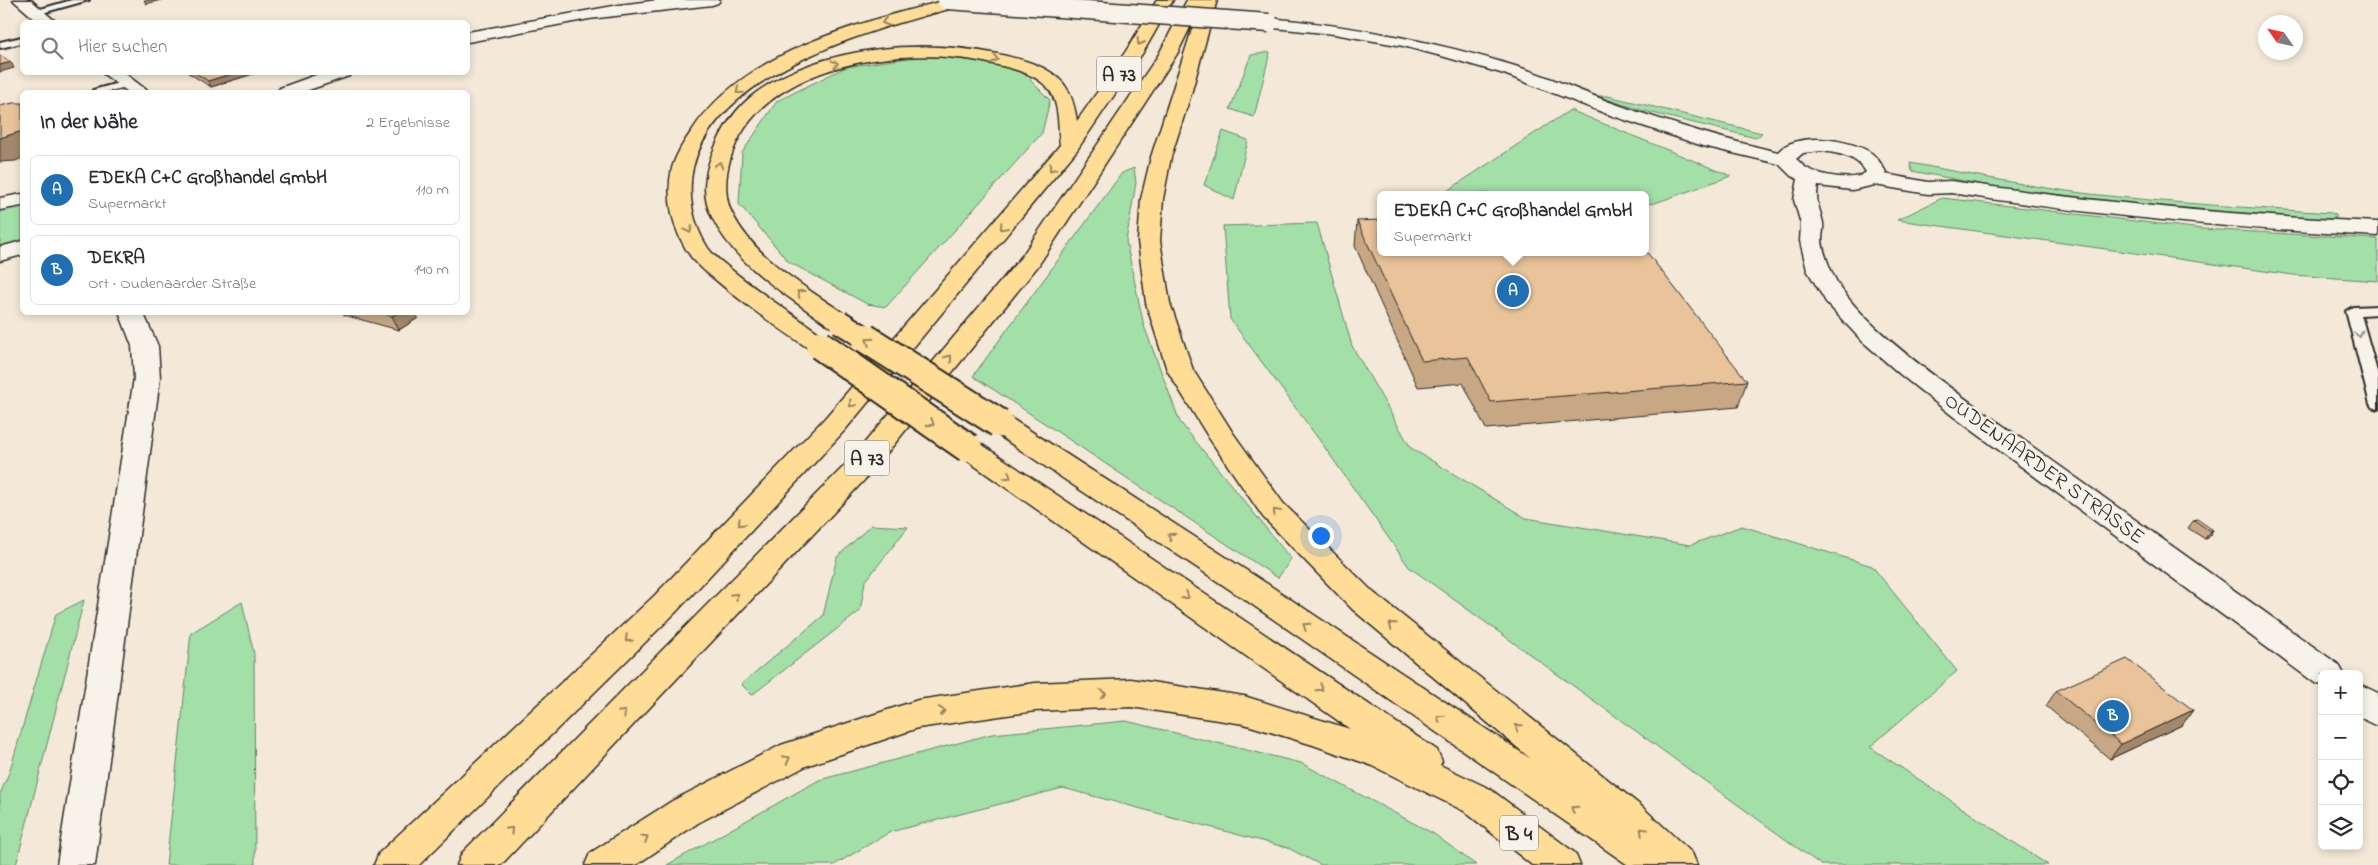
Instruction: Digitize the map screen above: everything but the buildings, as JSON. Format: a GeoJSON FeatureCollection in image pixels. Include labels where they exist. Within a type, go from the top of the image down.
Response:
{"type":"FeatureCollection","features":[{"type":"Feature","properties":{"kind":"highway"},"geometry":{"type":"LineString","coordinates":[[966,0],[861,29],[816,46],[777,65],[748,83],[718,108],[695,137],[680,170],[678,192],[684,220],[698,252],[737,286],[820,345],[1376,726],[1477,800]]}},
{"type":"Feature","properties":{"kind":"highway","name":"A 73"},"geometry":{"type":"LineString","coordinates":[[393,865],[665,604],[835,424],[1035,190],[1070,146],[1135,51],[1165,0]]}},
{"type":"Feature","properties":{"kind":"highway","name":"A 73"},"geometry":{"type":"LineString","coordinates":[[476,865],[873,451],[1030,261],[1168,54],[1194,0]]}},
{"type":"Feature","properties":{"kind":"highway"},"geometry":{"type":"LineString","coordinates":[[1209,0],[1161,157],[1152,199],[1149,240],[1158,303],[1180,370],[1223,438],[1273,510],[1363,600],[1628,817],[1678,865]]}},
{"type":"Feature","properties":{"kind":"highway"},"geometry":{"type":"LineString","coordinates":[[1070,146],[1063,98],[1053,83],[1034,71],[980,55],[934,51],[902,52],[846,61],[806,72],[771,91],[747,112],[727,140],[717,170],[716,191],[721,215],[737,239],[773,272],[840,322],[999,423],[1258,594],[1659,865]]}},
{"type":"Feature","properties":{"kind":"highway"},"geometry":{"type":"LineString","coordinates":[[604,865],[685,812],[794,755],[918,714],[1035,697],[1131,693],[1244,710],[1319,732],[1386,756],[1477,800]]}},
{"type":"Feature","properties":{"kind":"highway","name":"B 4"},"geometry":{"type":"LineString","coordinates":[[1477,800],[1561,865]]}},
{"type":"Feature","properties":{"kind":"street"},"geometry":{"type":"LineString","coordinates":[[21,0],[41,17]]}},
{"type":"Feature","properties":{"kind":"street"},"geometry":{"type":"LineString","coordinates":[[470,37],[532,23],[612,10],[712,0]]}},
{"type":"Feature","properties":{"kind":"street"},"geometry":{"type":"LineString","coordinates":[[947,0],[1269,22],[1334,29],[1403,41],[1451,52],[1510,70],[1614,110],[1710,142],[1789,154],[1812,145],[1838,147],[1866,158],[1874,172],[1928,188],[1951,187],[2090,208],[2175,217],[2378,229]]}},
{"type":"Feature","properties":{"kind":"street"},"geometry":{"type":"LineString","coordinates":[[114,75],[133,88]]}},
{"type":"Feature","properties":{"kind":"street"},"geometry":{"type":"LineString","coordinates":[[293,90],[335,75]]}},
{"type":"Feature","properties":{"kind":"street"},"geometry":{"type":"LineString","coordinates":[[1789,154],[1798,172],[1809,177],[1826,204],[1864,182],[1874,172]]}},
{"type":"Feature","properties":{"kind":"street","name":"OUDENAARDER STRASSE"},"geometry":{"type":"LineString","coordinates":[[1809,177],[1804,200],[1826,204],[1811,241],[1819,270],[1838,302],[1871,336],[1910,370],[1964,411],[2321,670]]}},
{"type":"Feature","properties":{"kind":"street"},"geometry":{"type":"LineString","coordinates":[[0,204],[20,200]]}},
{"type":"Feature","properties":{"kind":"street"},"geometry":{"type":"LineString","coordinates":[[0,254],[20,249]]}},
{"type":"Feature","properties":{"kind":"street"},"geometry":{"type":"LineString","coordinates":[[76,865],[124,546],[146,378],[145,346],[132,315]]}},
{"type":"Feature","properties":{"kind":"lane"},"geometry":{"type":"LineString","coordinates":[[41,17],[84,0]]}},
{"type":"Feature","properties":{"kind":"lane"},"geometry":{"type":"LineString","coordinates":[[0,45],[20,40]]}},
{"type":"Feature","properties":{"kind":"lane"},"geometry":{"type":"LineString","coordinates":[[115,90],[133,88]]}},
{"type":"Feature","properties":{"kind":"lane"},"geometry":{"type":"LineString","coordinates":[[2378,310],[2353,311],[2378,404]]}},
{"type":"Feature","properties":{"kind":"green space"},"geometry":{"type":"Polygon","coordinates":[[[1270,52],[1254,117],[1230,109],[1251,55],[1270,52]]]}},
{"type":"Feature","properties":{"kind":"green space"},"geometry":{"type":"Polygon","coordinates":[[[934,54],[988,60],[1022,72],[1050,100],[1042,133],[886,307],[867,304],[789,262],[739,204],[742,153],[777,101],[846,67],[934,54]]]}},
{"type":"Feature","properties":{"kind":"green space"},"geometry":{"type":"Polygon","coordinates":[[[1596,96],[1608,96],[1762,133],[1756,138],[1644,111],[1596,96]]]}},
{"type":"Feature","properties":{"kind":"green space"},"geometry":{"type":"Polygon","coordinates":[[[1570,110],[1731,176],[1649,204],[1649,191],[1447,191],[1570,110]]]}},
{"type":"Feature","properties":{"kind":"green space"},"geometry":{"type":"Polygon","coordinates":[[[1223,131],[1248,140],[1234,200],[1204,185],[1223,131]]]}},
{"type":"Feature","properties":{"kind":"green space"},"geometry":{"type":"Polygon","coordinates":[[[1910,163],[2022,184],[2090,194],[2181,203],[2332,213],[2337,217],[2324,220],[2197,213],[2041,196],[1912,171],[1910,163]]]}},
{"type":"Feature","properties":{"kind":"green space"},"geometry":{"type":"Polygon","coordinates":[[[1134,168],[1136,183],[1126,241],[1144,326],[1180,422],[1291,559],[1278,578],[973,376],[1122,173],[1134,168]]]}},
{"type":"Feature","properties":{"kind":"green space"},"geometry":{"type":"Polygon","coordinates":[[[1942,198],[2202,229],[2378,239],[2378,281],[2293,275],[1897,220],[1942,198]]]}},
{"type":"Feature","properties":{"kind":"green space"},"geometry":{"type":"Polygon","coordinates":[[[20,206],[20,244],[0,250],[0,210],[20,206]]]}},
{"type":"Feature","properties":{"kind":"green space"},"geometry":{"type":"Polygon","coordinates":[[[1317,223],[1352,346],[1411,448],[1526,518],[1690,545],[1742,526],[1872,566],[1957,671],[1870,747],[2048,865],[1821,865],[1409,567],[1323,445],[1230,319],[1223,226],[1317,223]]]}},
{"type":"Feature","properties":{"kind":"green space"},"geometry":{"type":"Polygon","coordinates":[[[871,525],[908,527],[865,582],[860,611],[752,695],[741,684],[823,616],[837,557],[871,525]]]}},
{"type":"Feature","properties":{"kind":"green space"},"geometry":{"type":"Polygon","coordinates":[[[84,600],[16,865],[0,865],[0,794],[9,773],[56,614],[84,600]]]}},
{"type":"Feature","properties":{"kind":"green space"},"geometry":{"type":"Polygon","coordinates":[[[242,602],[254,654],[255,865],[166,865],[191,633],[242,602]]]}},
{"type":"Feature","properties":{"kind":"green space"},"geometry":{"type":"Polygon","coordinates":[[[1126,721],[1301,763],[1434,834],[1476,865],[1321,865],[1288,848],[1063,788],[890,832],[834,865],[667,865],[819,780],[992,734],[1126,721]]]}},
{"type":"Feature","properties":{"kind":"place","name":"EDEKA C+C Großhandel GmbH"},"geometry":{"type":"Point","coordinates":[1513,291]}},
{"type":"Feature","properties":{"kind":"place","name":"DEKRA"},"geometry":{"type":"Point","coordinates":[2113,716]}}]}
